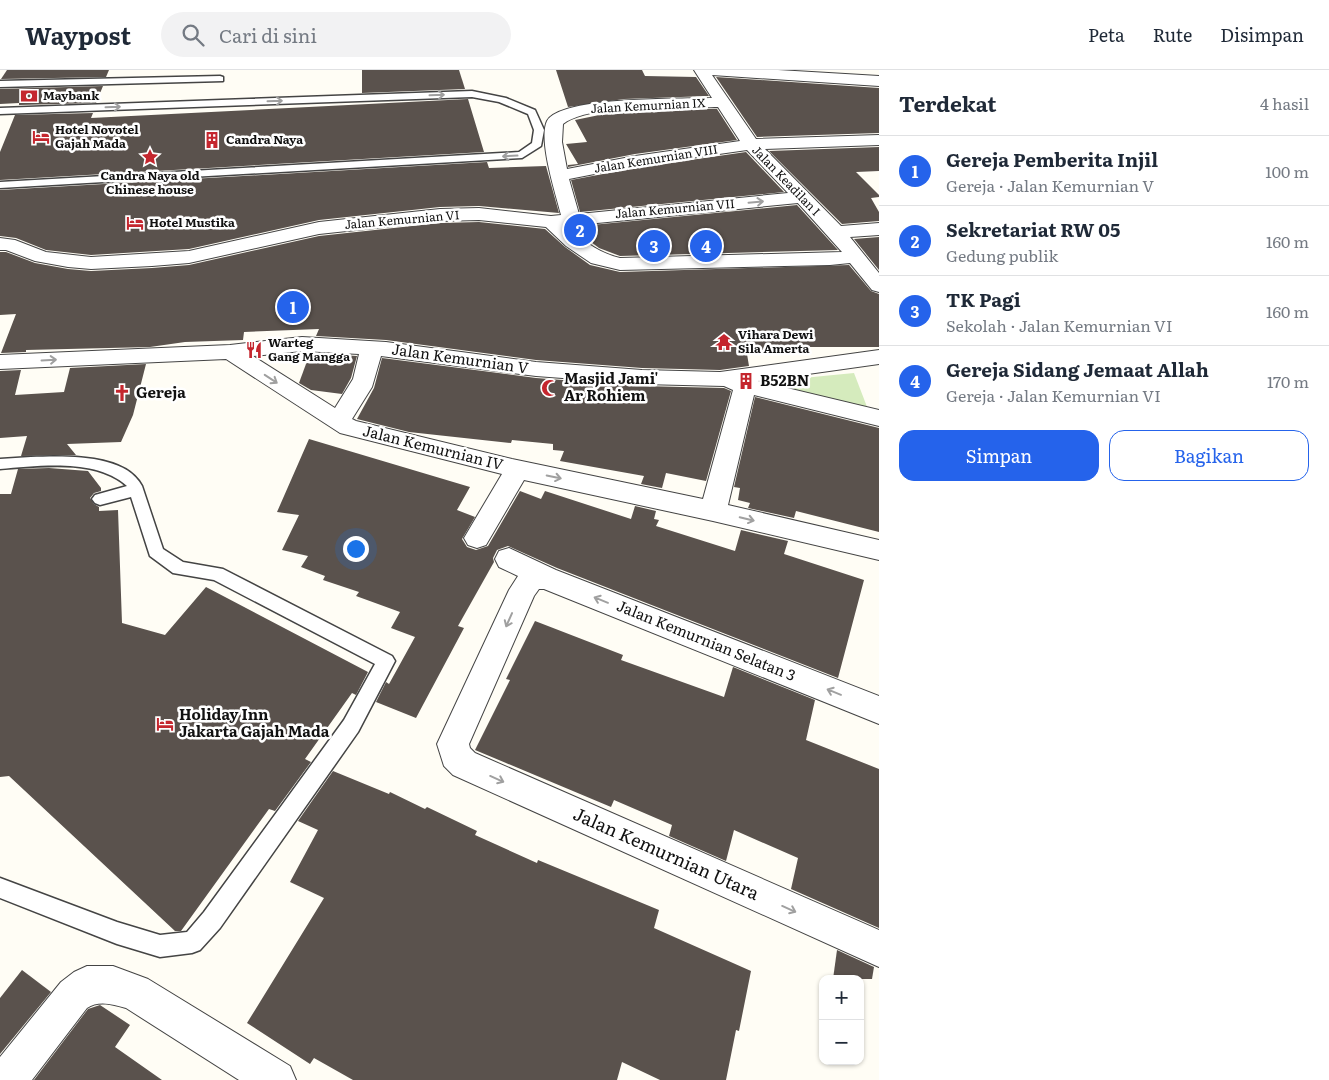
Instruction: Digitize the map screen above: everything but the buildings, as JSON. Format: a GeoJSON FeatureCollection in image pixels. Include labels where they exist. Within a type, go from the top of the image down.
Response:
{"type":"FeatureCollection","features":[{"type":"Feature","properties":{"kind":"street","name":"Jalan Keadilan I"},"geometry":{"type":"LineString","coordinates":[[701,70],[751,144],[800,197],[836,232],[879,286]]}},
{"type":"Feature","properties":{"kind":"street"},"geometry":{"type":"LineString","coordinates":[[708,70],[840,74],[879,81]]}},
{"type":"Feature","properties":{"kind":"street","name":"Jalan Kemurnian IX"},"geometry":{"type":"LineString","coordinates":[[571,219],[555,153],[554,123],[564,114],[597,107],[724,102]]}},
{"type":"Feature","properties":{"kind":"street","name":"Jalan Kemurnian VIII"},"geometry":{"type":"LineString","coordinates":[[560,175],[635,161],[751,144],[879,140]]}},
{"type":"Feature","properties":{"kind":"street","name":"Jalan Kemurnian VII"},"geometry":{"type":"LineString","coordinates":[[551,222],[800,197]]}},
{"type":"Feature","properties":{"kind":"street","name":"Jalan Kemurnian VI"},"geometry":{"type":"LineString","coordinates":[[0,244],[8,244],[42,257],[91,263],[189,257],[318,228],[440,215],[479,214],[551,222]]}},
{"type":"Feature","properties":{"kind":"street"},"geometry":{"type":"LineString","coordinates":[[551,222],[573,242],[598,259],[620,264],[830,259],[857,256]]}},
{"type":"Feature","properties":{"kind":"street"},"geometry":{"type":"LineString","coordinates":[[836,232],[879,229]]}},
{"type":"Feature","properties":{"kind":"street","name":"Jalan Kemurnian V"},"geometry":{"type":"LineString","coordinates":[[230,352],[302,344],[371,348],[536,369],[642,377],[720,379],[879,358]]}},
{"type":"Feature","properties":{"kind":"street"},"geometry":{"type":"LineString","coordinates":[[338,421],[358,395],[364,382],[371,348]]}},
{"type":"Feature","properties":{"kind":"street"},"geometry":{"type":"LineString","coordinates":[[0,362],[230,352]]}},
{"type":"Feature","properties":{"kind":"street","name":"Jalan Kemurnian IV"},"geometry":{"type":"LineString","coordinates":[[230,352],[348,428],[518,469],[713,511],[879,550]]}},
{"type":"Feature","properties":{"kind":"street","name":"Jalan Kemurnian V"},"geometry":{"type":"LineString","coordinates":[[720,379],[879,418]]}},
{"type":"Feature","properties":{"kind":"street"},"geometry":{"type":"LineString","coordinates":[[713,511],[745,386]]}},
{"type":"Feature","properties":{"kind":"street"},"geometry":{"type":"LineString","coordinates":[[477,538],[518,469]]}},
{"type":"Feature","properties":{"kind":"street","name":"Jalan Kemurnian Selatan 3"},"geometry":{"type":"LineString","coordinates":[[509,559],[539,578],[879,710]]}},
{"type":"Feature","properties":{"kind":"street","name":"Jalan Kemurnian Utara"},"geometry":{"type":"LineString","coordinates":[[539,578],[523,590],[453,744],[455,755],[464,764],[879,949]]}},
{"type":"Feature","properties":{"kind":"street"},"geometry":{"type":"LineString","coordinates":[[7,1080],[74,995],[87,985],[113,985],[135,992],[276,1080]]}},
{"type":"Feature","properties":{"kind":"lane"},"geometry":{"type":"LineString","coordinates":[[0,84],[220,79]]}},
{"type":"Feature","properties":{"kind":"lane"},"geometry":{"type":"LineString","coordinates":[[0,185],[522,155],[537,144],[539,130],[532,112],[506,99],[472,94],[1,113]]}},
{"type":"Feature","properties":{"kind":"lane"},"geometry":{"type":"LineString","coordinates":[[0,464],[22,468],[92,463],[116,472],[132,483],[148,518],[156,552],[179,568],[217,574],[386,661],[351,726],[212,920],[192,942],[160,946],[117,933],[0,888]]}},
{"type":"Feature","properties":{"kind":"lane"},"geometry":{"type":"LineString","coordinates":[[100,498],[135,490]]}},
{"type":"Feature","properties":{"kind":"green space"},"geometry":{"type":"Polygon","coordinates":[[[854,373],[869,412],[753,383],[854,373]]]}},
{"type":"Feature","properties":{"kind":"place","name":"Maybank"},"geometry":{"type":"Point","coordinates":[29,96]}},
{"type":"Feature","properties":{"kind":"place","name":"Hotel Novotel Gajah Mada"},"geometry":{"type":"Point","coordinates":[41,137]}},
{"type":"Feature","properties":{"kind":"place","name":"Candra Naya"},"geometry":{"type":"Point","coordinates":[212,140]}},
{"type":"Feature","properties":{"kind":"place","name":"Candra Naya old Chinese house"},"geometry":{"type":"Point","coordinates":[150,157]}},
{"type":"Feature","properties":{"kind":"place","name":"Hotel Mustika"},"geometry":{"type":"Point","coordinates":[135,223]}},
{"type":"Feature","properties":{"kind":"place","name":"Sekretariat RW 05"},"geometry":{"type":"Point","coordinates":[580,230]}},
{"type":"Feature","properties":{"kind":"place","name":"TK Pagi"},"geometry":{"type":"Point","coordinates":[654,246]}},
{"type":"Feature","properties":{"kind":"place","name":"Gereja Sidang Jemaat Allah"},"geometry":{"type":"Point","coordinates":[706,246]}},
{"type":"Feature","properties":{"kind":"place","name":"Gereja Pemberita Injil"},"geometry":{"type":"Point","coordinates":[293,307]}},
{"type":"Feature","properties":{"kind":"place","name":"Vihara Dewi Sila Amerta"},"geometry":{"type":"Point","coordinates":[724,342]}},
{"type":"Feature","properties":{"kind":"place","name":"Warteg Gang Mangga"},"geometry":{"type":"Point","coordinates":[254,350]}},
{"type":"Feature","properties":{"kind":"place","name":"B52BN"},"geometry":{"type":"Point","coordinates":[746,381]}},
{"type":"Feature","properties":{"kind":"place","name":"Masjid Jami' Ar Rohiem"},"geometry":{"type":"Point","coordinates":[550,388]}},
{"type":"Feature","properties":{"kind":"place","name":"Gereja"},"geometry":{"type":"Point","coordinates":[122,393]}},
{"type":"Feature","properties":{"kind":"place","name":"Holiday Inn Jakarta Gajah Mada"},"geometry":{"type":"Point","coordinates":[165,724]}}]}
